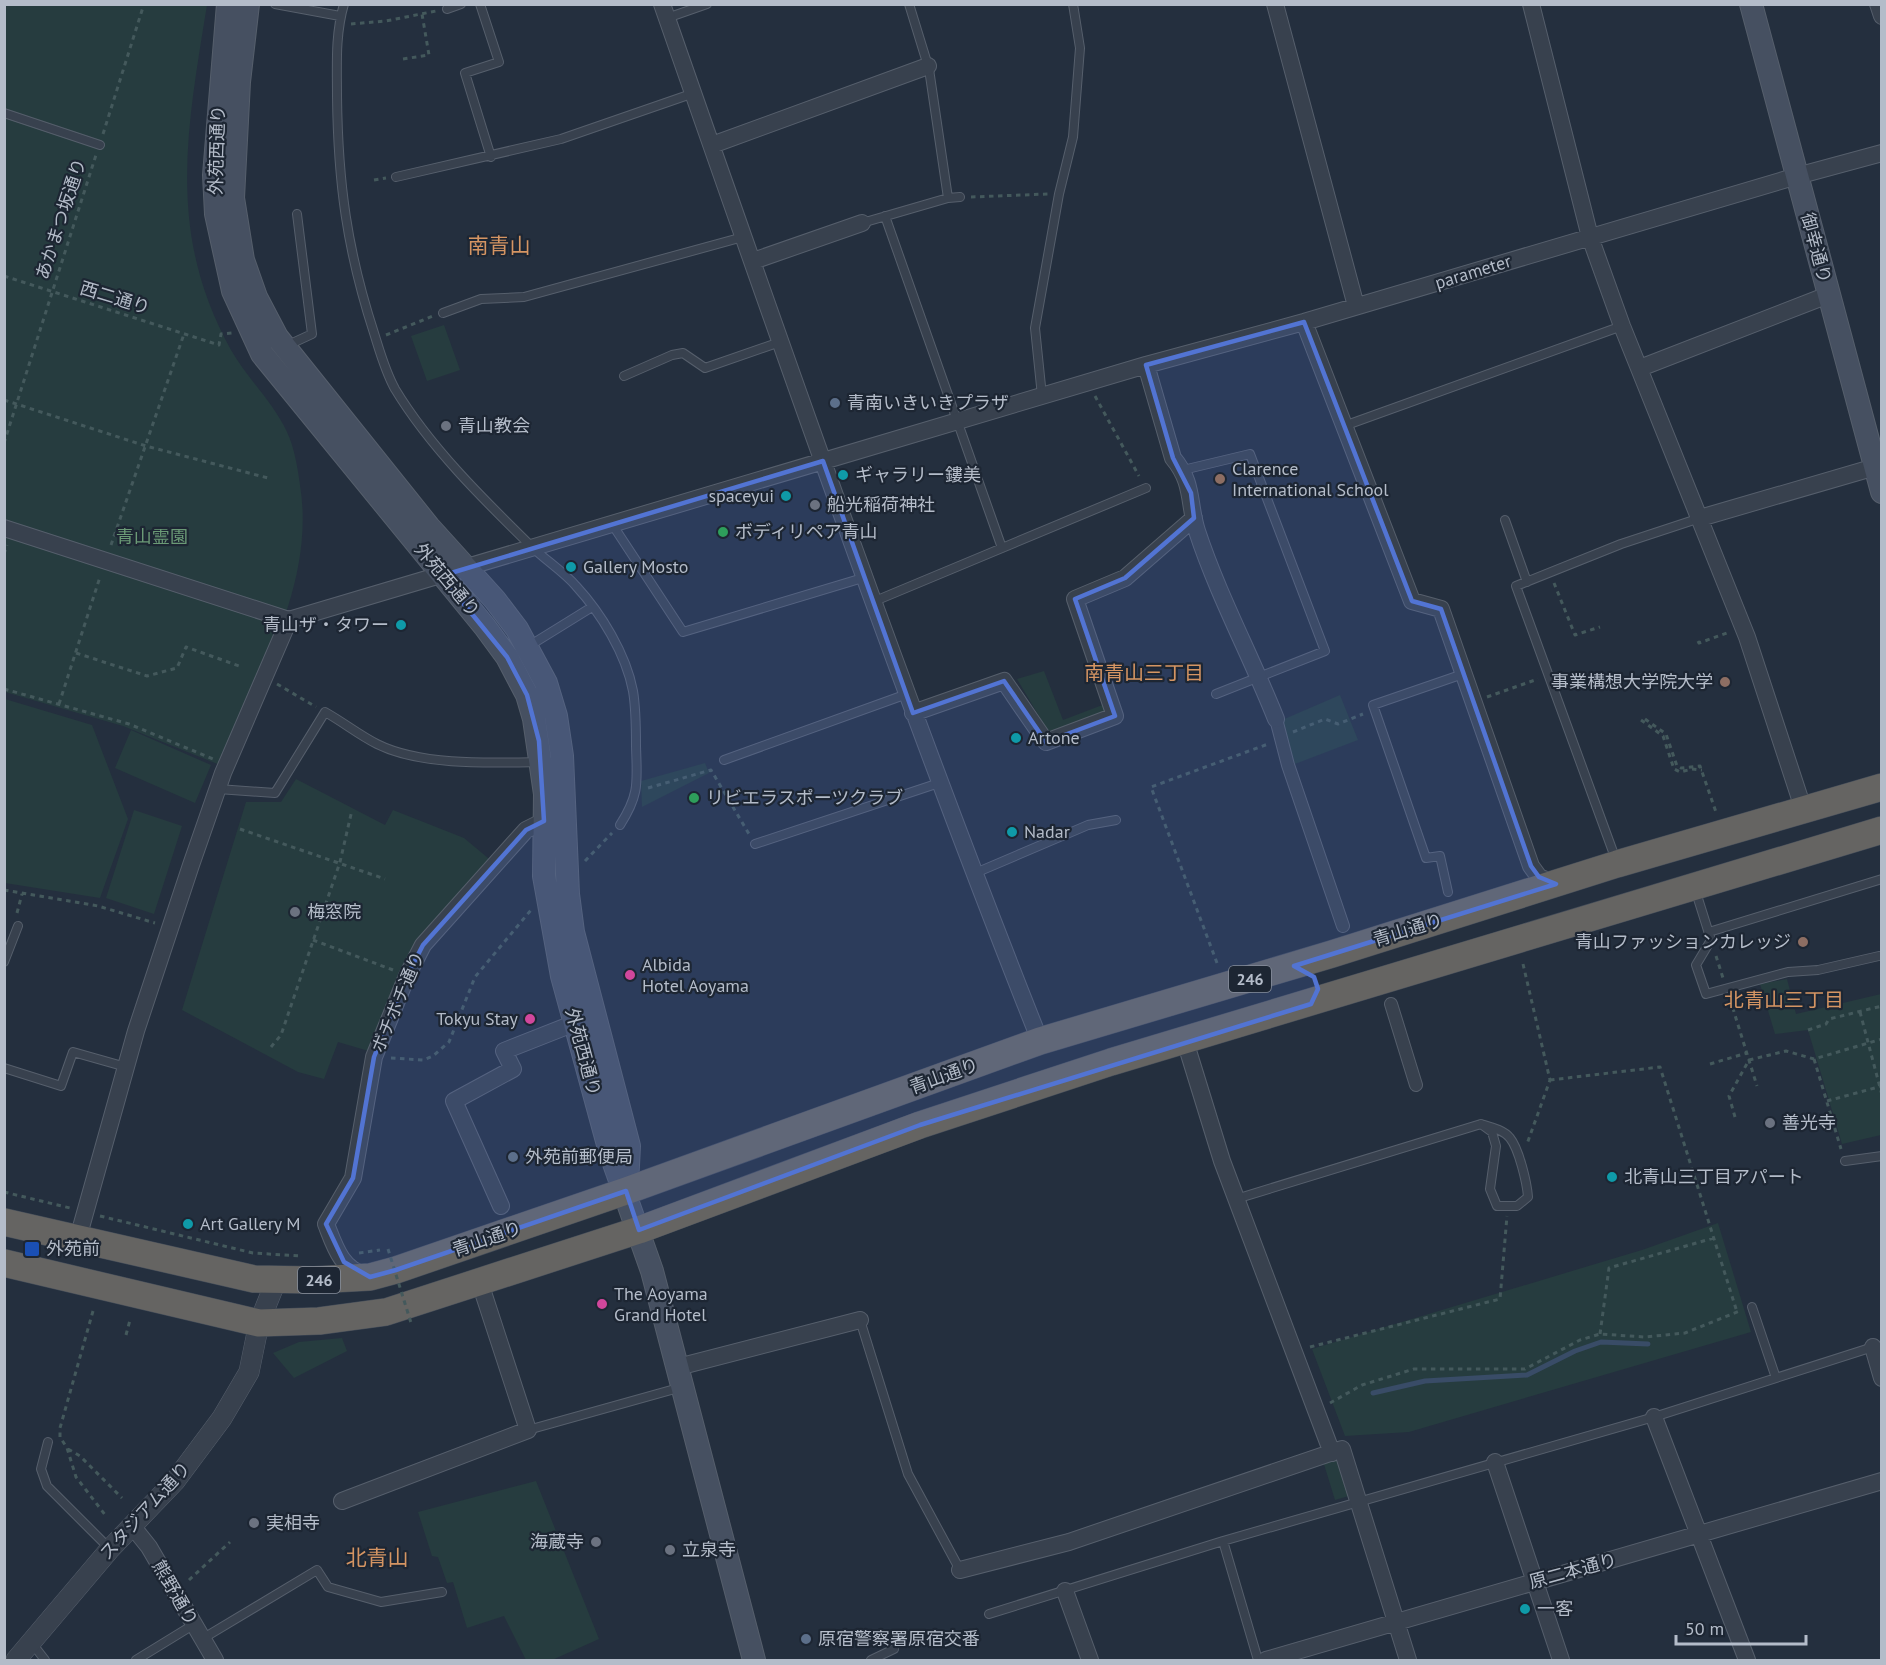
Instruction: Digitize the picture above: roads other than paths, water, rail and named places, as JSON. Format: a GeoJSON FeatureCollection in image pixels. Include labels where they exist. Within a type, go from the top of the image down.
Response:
{"type":"FeatureCollection","features":[{"type":"Feature","properties":{"kind":"highway","name":"青山通り"},"geometry":{"type":"LineString","coordinates":[[4,1222],[228,1275],[276,1281],[370,1276],[416,1264],[626,1191],[1040,1041],[1294,966],[1617,864],[1804,812],[1881,787]]}},
{"type":"Feature","properties":{"kind":"highway","name":"246"},"geometry":{"type":"LineString","coordinates":[[4,1263],[259,1323],[319,1321],[386,1312],[639,1230],[920,1125],[1111,1062],[1311,1004],[1881,830]]}},
{"type":"Feature","properties":{"kind":"highway"},"geometry":{"type":"LineString","coordinates":[[1294,966],[1314,977],[1318,989],[1311,1004]]}},
{"type":"Feature","properties":{"kind":"main road","name":"外苑西通り"},"geometry":{"type":"LineString","coordinates":[[228,4],[214,175],[216,213],[223,255],[233,291],[262,354],[468,568],[495,600],[527,647],[546,683],[556,716],[562,756],[568,894],[573,932],[629,1146],[626,1191]]}},
{"type":"Feature","properties":{"kind":"main road","name":"外苑西通り"},"geometry":{"type":"LineString","coordinates":[[248,4],[239,82],[233,198],[243,260],[253,288],[285,347],[336,429],[441,576],[476,615],[507,657],[527,695],[542,762],[545,794],[544,876],[562,976],[610,1152],[639,1230],[754,1660]]}},
{"type":"Feature","properties":{"kind":"main road","name":"御幸通り"},"geometry":{"type":"LineString","coordinates":[[1750,4],[1828,295],[1878,466],[1881,492]]}},
{"type":"Feature","properties":{"kind":"street"},"geometry":{"type":"LineString","coordinates":[[1275,4],[1356,306]]}},
{"type":"Feature","properties":{"kind":"street"},"geometry":{"type":"LineString","coordinates":[[1531,4],[1590,237],[1622,326],[1747,637],[1804,812]]}},
{"type":"Feature","properties":{"kind":"street"},"geometry":{"type":"LineString","coordinates":[[1878,4],[1881,16]]}},
{"type":"Feature","properties":{"kind":"street"},"geometry":{"type":"LineString","coordinates":[[664,11],[742,237],[753,261],[913,713],[973,873],[1040,1041]]}},
{"type":"Feature","properties":{"kind":"street"},"geometry":{"type":"LineString","coordinates":[[712,145],[928,66]]}},
{"type":"Feature","properties":{"kind":"street","name":"parameter"},"geometry":{"type":"LineString","coordinates":[[289,620],[1042,396],[1090,386],[1146,365],[1304,322],[1881,153]]}},
{"type":"Feature","properties":{"kind":"street"},"geometry":{"type":"LineString","coordinates":[[753,261],[862,224]]}},
{"type":"Feature","properties":{"kind":"street"},"geometry":{"type":"LineString","coordinates":[[1640,368],[1828,295]]}},
{"type":"Feature","properties":{"kind":"street"},"geometry":{"type":"LineString","coordinates":[[1304,322],[1412,601],[1441,609],[1531,866],[1539,877],[1556,884]]}},
{"type":"Feature","properties":{"kind":"street"},"geometry":{"type":"LineString","coordinates":[[1146,365],[1173,458],[1183,470],[1191,493],[1194,518],[1276,719],[1276,740],[1343,926]]}},
{"type":"Feature","properties":{"kind":"street"},"geometry":{"type":"LineString","coordinates":[[1700,518],[1878,466]]}},
{"type":"Feature","properties":{"kind":"street"},"geometry":{"type":"LineString","coordinates":[[913,713],[1004,681],[1046,742],[1115,716],[1075,599],[1125,578],[1194,518]]}},
{"type":"Feature","properties":{"kind":"street"},"geometry":{"type":"LineString","coordinates":[[4,528],[289,620],[227,765],[170,928],[126,1067],[78,1238]]}},
{"type":"Feature","properties":{"kind":"street","name":"ボチボチ通り"},"geometry":{"type":"LineString","coordinates":[[370,1276],[354,1271],[344,1262],[326,1224],[353,1178],[374,1057],[407,976],[423,945],[526,830],[544,821]]}},
{"type":"Feature","properties":{"kind":"street"},"geometry":{"type":"LineString","coordinates":[[1391,1004],[1416,1085]]}},
{"type":"Feature","properties":{"kind":"street"},"geometry":{"type":"LineString","coordinates":[[501,1206],[454,1101],[513,1069],[504,1051],[575,1023]]}},
{"type":"Feature","properties":{"kind":"street"},"geometry":{"type":"LineString","coordinates":[[1185,1041],[1236,1199],[1332,1453]]}},
{"type":"Feature","properties":{"kind":"street","name":"スタジアム通り"},"geometry":{"type":"LineString","coordinates":[[16,1660],[110,1549],[175,1481],[222,1418],[249,1372],[259,1323],[276,1281]]}},
{"type":"Feature","properties":{"kind":"street"},"geometry":{"type":"LineString","coordinates":[[342,1502],[528,1430],[480,1283]]}},
{"type":"Feature","properties":{"kind":"street"},"geometry":{"type":"LineString","coordinates":[[680,1377],[860,1320]]}},
{"type":"Feature","properties":{"kind":"street"},"geometry":{"type":"LineString","coordinates":[[1873,1347],[1881,1378]]}},
{"type":"Feature","properties":{"kind":"street"},"geometry":{"type":"LineString","coordinates":[[1654,1417],[1747,1660]]}},
{"type":"Feature","properties":{"kind":"street"},"geometry":{"type":"LineString","coordinates":[[960,1570],[1069,1542],[1342,1449],[1408,1660]]}},
{"type":"Feature","properties":{"kind":"street"},"geometry":{"type":"LineString","coordinates":[[1495,1462],[1561,1660]]}},
{"type":"Feature","properties":{"kind":"street","name":"原二本通り"},"geometry":{"type":"LineString","coordinates":[[1266,1660],[1699,1536],[1881,1481]]}},
{"type":"Feature","properties":{"kind":"street","name":"熊野通り"},"geometry":{"type":"LineString","coordinates":[[133,1527],[149,1547],[215,1660]]}},
{"type":"Feature","properties":{"kind":"street"},"geometry":{"type":"LineString","coordinates":[[1065,1591],[1089,1660]]}},
{"type":"Feature","properties":{"kind":"lane"},"geometry":{"type":"LineString","coordinates":[[275,4],[300,6],[339,20]]}},
{"type":"Feature","properties":{"kind":"lane"},"geometry":{"type":"LineString","coordinates":[[344,4],[339,20],[338,154],[342,206],[360,292],[382,362],[395,388],[414,416],[453,463],[532,547],[576,586],[612,638],[632,688],[637,791],[633,804],[620,825]]}},
{"type":"Feature","properties":{"kind":"lane"},"geometry":{"type":"LineString","coordinates":[[447,9],[462,4]]}},
{"type":"Feature","properties":{"kind":"lane"},"geometry":{"type":"LineString","coordinates":[[480,4],[499,62],[465,73],[491,157]]}},
{"type":"Feature","properties":{"kind":"lane"},"geometry":{"type":"LineString","coordinates":[[664,11],[707,4]]}},
{"type":"Feature","properties":{"kind":"lane"},"geometry":{"type":"LineString","coordinates":[[909,4],[928,66],[948,198]]}},
{"type":"Feature","properties":{"kind":"lane"},"geometry":{"type":"LineString","coordinates":[[1042,396],[1035,328],[1059,194],[1073,137],[1080,48],[1073,4]]}},
{"type":"Feature","properties":{"kind":"lane"},"geometry":{"type":"LineString","coordinates":[[396,177],[491,157],[561,139],[694,93]]}},
{"type":"Feature","properties":{"kind":"lane"},"geometry":{"type":"LineString","coordinates":[[4,113],[100,145]]}},
{"type":"Feature","properties":{"kind":"lane"},"geometry":{"type":"LineString","coordinates":[[862,224],[948,198],[960,197]]}},
{"type":"Feature","properties":{"kind":"lane"},"geometry":{"type":"LineString","coordinates":[[285,347],[312,333],[297,214]]}},
{"type":"Feature","properties":{"kind":"lane"},"geometry":{"type":"LineString","coordinates":[[885,216],[1002,548]]}},
{"type":"Feature","properties":{"kind":"lane"},"geometry":{"type":"LineString","coordinates":[[443,313],[481,299],[524,297],[742,237]]}},
{"type":"Feature","properties":{"kind":"lane"},"geometry":{"type":"LineString","coordinates":[[1344,426],[1622,326]]}},
{"type":"Feature","properties":{"kind":"lane"},"geometry":{"type":"LineString","coordinates":[[624,376],[672,355],[682,353],[705,368],[780,342]]}},
{"type":"Feature","properties":{"kind":"lane"},"geometry":{"type":"LineString","coordinates":[[1183,470],[1250,454],[1325,651],[1216,694]]}},
{"type":"Feature","properties":{"kind":"lane"},"geometry":{"type":"LineString","coordinates":[[875,601],[1146,488]]}},
{"type":"Feature","properties":{"kind":"lane"},"geometry":{"type":"LineString","coordinates":[[1617,864],[1516,586],[1621,544],[1700,518]]}},
{"type":"Feature","properties":{"kind":"lane"},"geometry":{"type":"LineString","coordinates":[[1505,520],[1527,582]]}},
{"type":"Feature","properties":{"kind":"lane"},"geometry":{"type":"LineString","coordinates":[[612,523],[682,632],[866,577]]}},
{"type":"Feature","properties":{"kind":"lane"},"geometry":{"type":"LineString","coordinates":[[527,647],[592,607]]}},
{"type":"Feature","properties":{"kind":"lane"},"geometry":{"type":"LineString","coordinates":[[1448,892],[1440,856],[1426,858],[1373,705],[1463,674]]}},
{"type":"Feature","properties":{"kind":"lane"},"geometry":{"type":"LineString","coordinates":[[724,760],[907,694]]}},
{"type":"Feature","properties":{"kind":"lane"},"geometry":{"type":"LineString","coordinates":[[218,789],[275,793],[325,712],[378,744],[398,751],[433,758],[494,763],[542,762]]}},
{"type":"Feature","properties":{"kind":"lane"},"geometry":{"type":"LineString","coordinates":[[755,844],[939,783]]}},
{"type":"Feature","properties":{"kind":"lane"},"geometry":{"type":"LineString","coordinates":[[973,873],[1088,825],[1116,819]]}},
{"type":"Feature","properties":{"kind":"lane"},"geometry":{"type":"LineString","coordinates":[[1710,936],[1881,879]]}},
{"type":"Feature","properties":{"kind":"lane"},"geometry":{"type":"LineString","coordinates":[[1694,886],[1710,936],[1696,965],[1706,994],[1788,972],[1818,970],[1879,956]]}},
{"type":"Feature","properties":{"kind":"lane"},"geometry":{"type":"LineString","coordinates":[[4,962],[18,926]]}},
{"type":"Feature","properties":{"kind":"lane"},"geometry":{"type":"LineString","coordinates":[[4,1068],[61,1086],[73,1052],[126,1067]]}},
{"type":"Feature","properties":{"kind":"lane"},"geometry":{"type":"LineString","coordinates":[[1236,1199],[1481,1124],[1500,1130],[1511,1138],[1528,1197],[1517,1206],[1497,1206],[1491,1189],[1496,1146],[1492,1132],[1481,1124]]}},
{"type":"Feature","properties":{"kind":"lane"},"geometry":{"type":"LineString","coordinates":[[1845,1161],[1881,1156]]}},
{"type":"Feature","properties":{"kind":"lane"},"geometry":{"type":"LineString","coordinates":[[1752,1306],[1776,1377]]}},
{"type":"Feature","properties":{"kind":"lane"},"geometry":{"type":"LineString","coordinates":[[860,1320],[908,1474],[960,1570]]}},
{"type":"Feature","properties":{"kind":"lane"},"geometry":{"type":"LineString","coordinates":[[990,1614],[1223,1541],[1654,1417],[1873,1347]]}},
{"type":"Feature","properties":{"kind":"lane"},"geometry":{"type":"LineString","coordinates":[[528,1430],[680,1377]]}},
{"type":"Feature","properties":{"kind":"lane"},"geometry":{"type":"LineString","coordinates":[[48,1442],[41,1469],[47,1486],[110,1549]]}},
{"type":"Feature","properties":{"kind":"lane"},"geometry":{"type":"LineString","coordinates":[[1223,1541],[1258,1660]]}},
{"type":"Feature","properties":{"kind":"lane"},"geometry":{"type":"LineString","coordinates":[[136,1660],[197,1632],[317,1570],[328,1587],[381,1602],[442,1592]]}},
{"type":"Feature","properties":{"kind":"lane"},"geometry":{"type":"LineString","coordinates":[[31,1642],[45,1660]]}},
{"type":"Feature","properties":{"kind":"lane"},"geometry":{"type":"LineString","coordinates":[[871,1660],[894,1650]]}},
{"type":"Feature","properties":{"kind":"waterway"},"geometry":{"type":"LineString","coordinates":[[1373,1393],[1425,1381],[1527,1375],[1575,1351],[1601,1342],[1648,1344]]}},
{"type":"Feature","properties":{"kind":"place","name":"青南いきいきプラザ"},"geometry":{"type":"Point","coordinates":[835,403]}},
{"type":"Feature","properties":{"kind":"place","name":"青山教会"},"geometry":{"type":"Point","coordinates":[446,426]}},
{"type":"Feature","properties":{"kind":"place","name":"ギャラリー鏤美"},"geometry":{"type":"Point","coordinates":[843,475]}},
{"type":"Feature","properties":{"kind":"place","name":"Clarence International School"},"geometry":{"type":"Point","coordinates":[1220,479]}},
{"type":"Feature","properties":{"kind":"place","name":"spaceyui"},"geometry":{"type":"Point","coordinates":[786,496]}},
{"type":"Feature","properties":{"kind":"place","name":"船光稲荷神社"},"geometry":{"type":"Point","coordinates":[815,505]}},
{"type":"Feature","properties":{"kind":"place","name":"ボディリペア青山"},"geometry":{"type":"Point","coordinates":[723,532]}},
{"type":"Feature","properties":{"kind":"place","name":"Gallery Mosto"},"geometry":{"type":"Point","coordinates":[571,567]}},
{"type":"Feature","properties":{"kind":"place","name":"青山ザ・タワー"},"geometry":{"type":"Point","coordinates":[401,625]}},
{"type":"Feature","properties":{"kind":"place","name":"事業構想大学院大学"},"geometry":{"type":"Point","coordinates":[1725,682]}},
{"type":"Feature","properties":{"kind":"place","name":"Artone"},"geometry":{"type":"Point","coordinates":[1016,738]}},
{"type":"Feature","properties":{"kind":"place","name":"リビエラスポーツクラブ"},"geometry":{"type":"Point","coordinates":[694,798]}},
{"type":"Feature","properties":{"kind":"place","name":"Nadar"},"geometry":{"type":"Point","coordinates":[1012,832]}},
{"type":"Feature","properties":{"kind":"place","name":"梅窓院"},"geometry":{"type":"Point","coordinates":[295,912]}},
{"type":"Feature","properties":{"kind":"place","name":"青山ファッションカレッジ"},"geometry":{"type":"Point","coordinates":[1803,942]}},
{"type":"Feature","properties":{"kind":"place","name":"Albida Hotel Aoyama"},"geometry":{"type":"Point","coordinates":[630,975]}},
{"type":"Feature","properties":{"kind":"place","name":"Tokyu Stay"},"geometry":{"type":"Point","coordinates":[530,1019]}},
{"type":"Feature","properties":{"kind":"place","name":"善光寺"},"geometry":{"type":"Point","coordinates":[1770,1123]}},
{"type":"Feature","properties":{"kind":"place","name":"外苑前郵便局"},"geometry":{"type":"Point","coordinates":[513,1157]}},
{"type":"Feature","properties":{"kind":"place","name":"北青山三丁目アパート"},"geometry":{"type":"Point","coordinates":[1612,1177]}},
{"type":"Feature","properties":{"kind":"place","name":"Art Gallery M"},"geometry":{"type":"Point","coordinates":[188,1224]}},
{"type":"Feature","properties":{"kind":"place","name":"外苑前"},"geometry":{"type":"Point","coordinates":[32,1249]}},
{"type":"Feature","properties":{"kind":"place","name":"The Aoyama Grand Hotel"},"geometry":{"type":"Point","coordinates":[602,1304]}},
{"type":"Feature","properties":{"kind":"place","name":"実相寺"},"geometry":{"type":"Point","coordinates":[254,1523]}},
{"type":"Feature","properties":{"kind":"place","name":"海蔵寺"},"geometry":{"type":"Point","coordinates":[596,1542]}},
{"type":"Feature","properties":{"kind":"place","name":"立泉寺"},"geometry":{"type":"Point","coordinates":[670,1550]}},
{"type":"Feature","properties":{"kind":"place","name":"一客"},"geometry":{"type":"Point","coordinates":[1525,1609]}},
{"type":"Feature","properties":{"kind":"place","name":"原宿警察署原宿交番"},"geometry":{"type":"Point","coordinates":[806,1639]}},
{"type":"Feature","properties":{"kind":"district","name":"南青山"},"geometry":{"type":"Point","coordinates":[499,246]}},
{"type":"Feature","properties":{"kind":"district","name":"南青山三丁目"},"geometry":{"type":"Point","coordinates":[1144,673]}},
{"type":"Feature","properties":{"kind":"district","name":"北青山三丁目"},"geometry":{"type":"Point","coordinates":[1784,1000]}},
{"type":"Feature","properties":{"kind":"district","name":"北青山"},"geometry":{"type":"Point","coordinates":[377,1558]}},
{"type":"Feature","properties":{"kind":"park label","name":"青山霊園"},"geometry":{"type":"Point","coordinates":[152,537]}}]}
